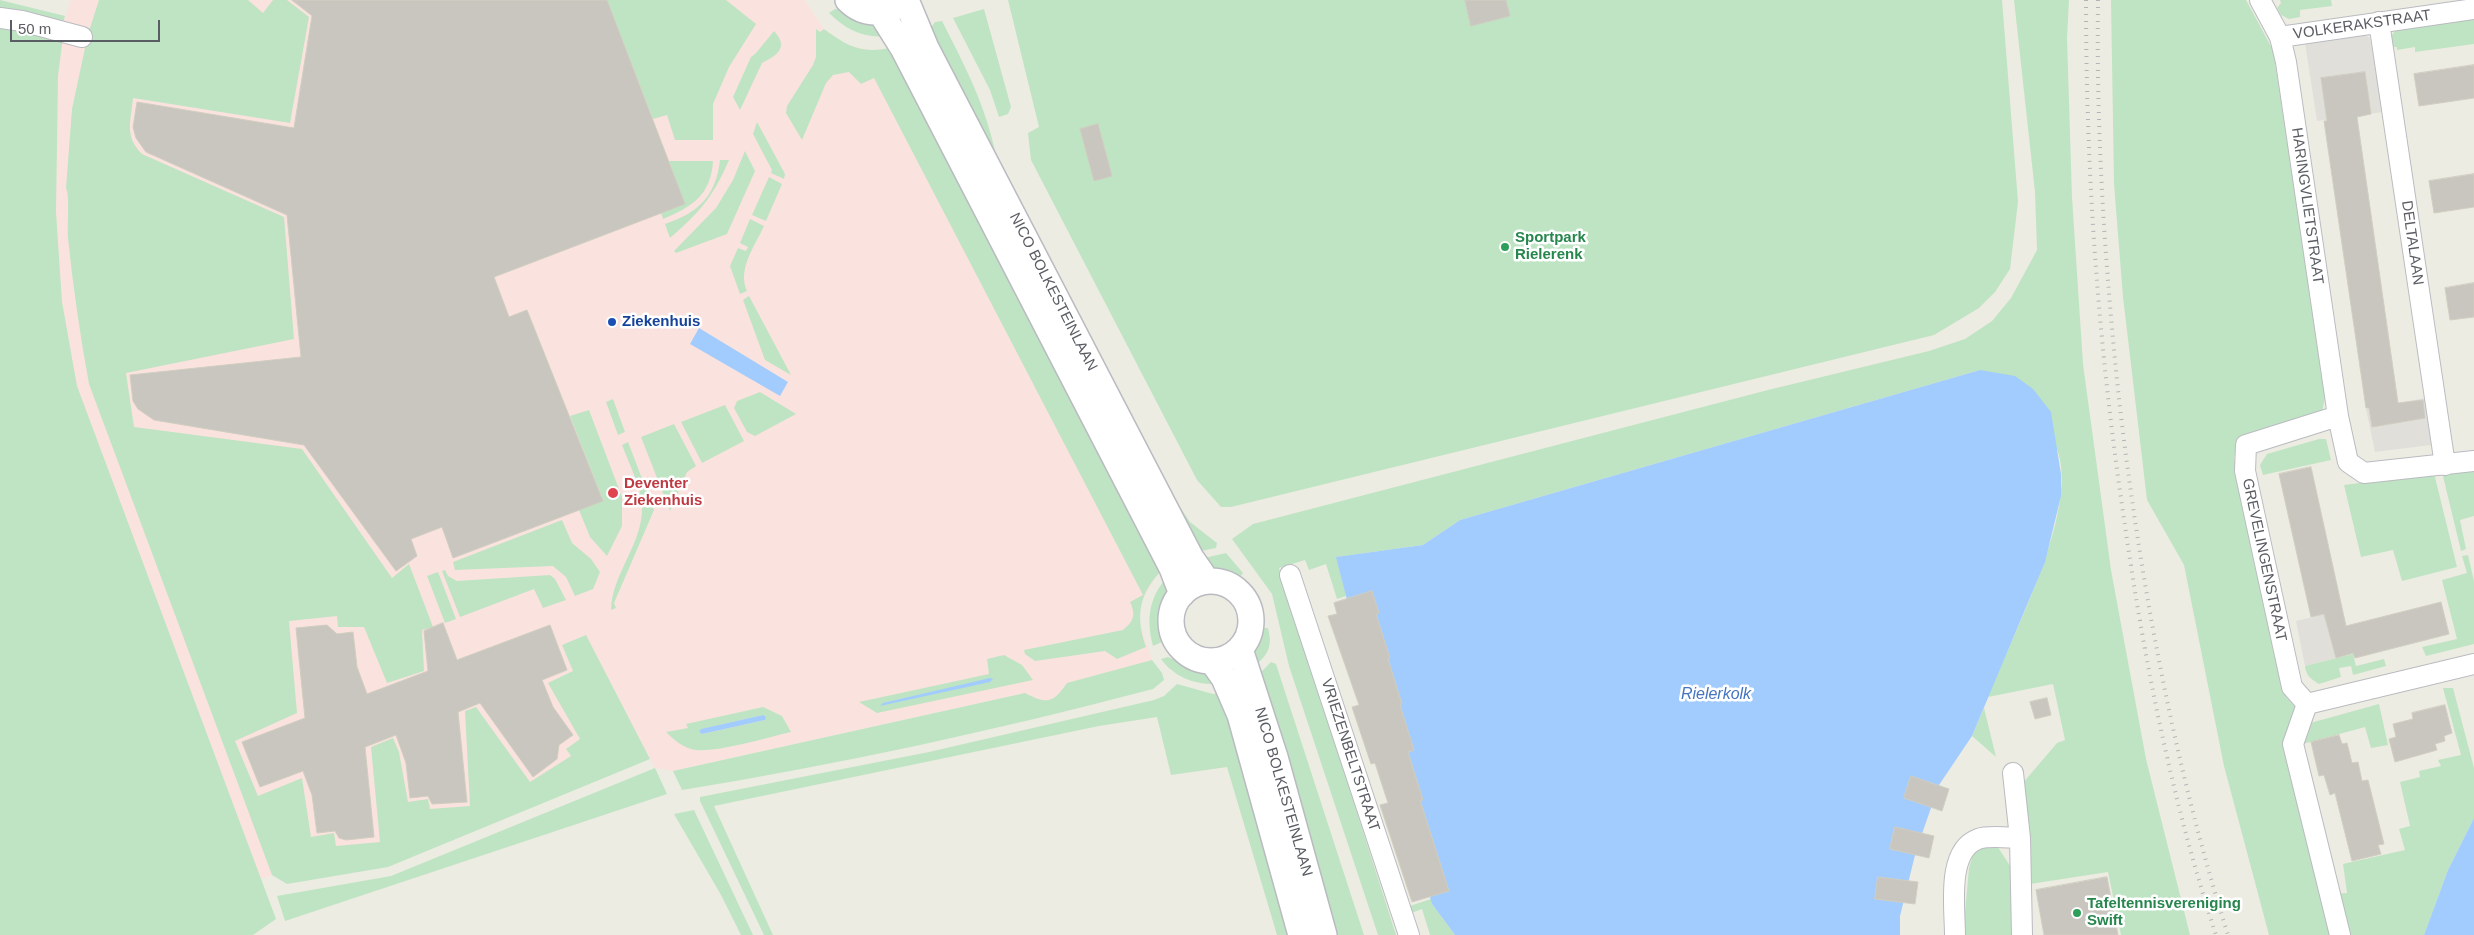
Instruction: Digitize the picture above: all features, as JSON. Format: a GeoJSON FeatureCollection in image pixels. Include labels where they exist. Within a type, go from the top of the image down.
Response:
{"type":"FeatureCollection","features":[{"type":"Feature","properties":{"kind":"street"},"geometry":{"type":"LineString","coordinates":[[848,0],[864,11],[881,13],[906,0]]}},
{"type":"Feature","properties":{"kind":"street","name":"NICO BOLKESTEINLAAN"},"geometry":{"type":"LineString","coordinates":[[906,0],[926,48],[1191,558],[1207,581]]}},
{"type":"Feature","properties":{"kind":"street","name":"HARINGVLIETSTRAAT"},"geometry":{"type":"LineString","coordinates":[[2260,0],[2280,38],[2286,62],[2338,416],[2348,462],[2364,473],[2474,461]]}},
{"type":"Feature","properties":{"kind":"street","name":"VOLKERAKSTRAAT"},"geometry":{"type":"LineString","coordinates":[[2280,38],[2474,9]]}},
{"type":"Feature","properties":{"kind":"street","name":"NICO BOLKESTEINLAAN"},"geometry":{"type":"LineString","coordinates":[[881,13],[908,57],[1172,568],[1182,594]]}},
{"type":"Feature","properties":{"kind":"street"},"geometry":{"type":"LineString","coordinates":[[0,18],[22,21],[82,37]]}},
{"type":"Feature","properties":{"kind":"street","name":"DELTALAAN"},"geometry":{"type":"LineString","coordinates":[[2379,22],[2445,465]]}},
{"type":"Feature","properties":{"kind":"street","name":"GREVELINGENSTRAAT"},"geometry":{"type":"LineString","coordinates":[[2307,704],[2292,687],[2245,471],[2246,445],[2338,416]]}},
{"type":"Feature","properties":{"kind":"street","name":"VRIEZENBELTSTRAAT"},"geometry":{"type":"LineString","coordinates":[[1290,575],[1409,935]]}},
{"type":"Feature","properties":{"kind":"street"},"geometry":{"type":"LineString","coordinates":[[1207,581],[1220,582],[1231,586],[1241,594],[1248,604],[1251,628],[1247,640],[1240,649],[1222,660],[1212,661],[1194,657],[1179,645],[1174,635],[1172,613],[1182,594],[1190,588],[1207,581]]}},
{"type":"Feature","properties":{"kind":"street","name":"NICO BOLKESTEINLAAN"},"geometry":{"type":"LineString","coordinates":[[1240,649],[1275,757],[1324,935]]}},
{"type":"Feature","properties":{"kind":"street","name":"NICO BOLKESTEINLAAN"},"geometry":{"type":"LineString","coordinates":[[1212,661],[1224,678],[1240,715],[1301,935]]}},
{"type":"Feature","properties":{"kind":"street"},"geometry":{"type":"LineString","coordinates":[[2340,935],[2293,744],[2307,704],[2474,664]]}},
{"type":"Feature","properties":{"kind":"street"},"geometry":{"type":"LineString","coordinates":[[2013,773],[2020,838],[2022,935]]}},
{"type":"Feature","properties":{"kind":"street"},"geometry":{"type":"LineString","coordinates":[[1956,935],[1954,881],[1960,856],[1967,845],[1980,839],[2020,838]]}},
{"type":"Feature","properties":{"kind":"shaded area","name":"Deventer Ziekenhuis"},"geometry":{"type":"Polygon","coordinates":[[[71,0],[805,0],[824,29],[846,45],[873,51],[890,48],[1163,569],[1157,575],[1142,601],[1139,620],[1152,660],[1118,671],[1051,700],[1041,701],[1025,693],[673,771],[655,768],[645,749],[382,855],[285,871],[252,882],[73,417],[43,247],[62,26],[71,0]]]}},
{"type":"Feature","properties":{"kind":"shaded area"},"geometry":{"type":"Polygon","coordinates":[[[2361,33],[2370,38],[2383,112],[2317,121],[2305,43],[2361,33]]]}},
{"type":"Feature","properties":{"kind":"shaded area"},"geometry":{"type":"Polygon","coordinates":[[[2425,398],[2431,445],[2375,452],[2366,409],[2425,398]]]}},
{"type":"Feature","properties":{"kind":"shaded area"},"geometry":{"type":"Polygon","coordinates":[[[2342,610],[2353,654],[2305,666],[2296,621],[2342,610]]]}},
{"type":"Feature","properties":{"kind":"green space"},"geometry":{"type":"Polygon","coordinates":[[[0,0],[65,16],[62,26],[0,12],[0,0]]]}},
{"type":"Feature","properties":{"kind":"green space"},"geometry":{"type":"Polygon","coordinates":[[[99,0],[248,0],[263,13],[273,0],[287,0],[309,17],[290,123],[133,98],[130,128],[133,141],[142,154],[284,217],[294,339],[126,373],[134,427],[302,449],[392,578],[409,564],[433,627],[422,630],[424,671],[387,683],[364,627],[338,627],[337,616],[289,621],[297,713],[235,741],[258,796],[302,778],[311,837],[334,833],[336,846],[380,842],[371,747],[393,738],[399,752],[408,802],[428,799],[430,809],[470,806],[465,711],[476,707],[530,782],[571,756],[566,749],[580,739],[548,683],[573,671],[562,645],[586,635],[650,759],[388,867],[287,884],[272,875],[89,384],[70,256],[66,188],[72,109],[88,34],[99,0]]]}},
{"type":"Feature","properties":{"kind":"green space"},"geometry":{"type":"Polygon","coordinates":[[[607,0],[726,0],[756,24],[729,67],[713,104],[713,140],[675,140],[667,115],[653,119],[607,0]]]}},
{"type":"Feature","properties":{"kind":"green space","name":"Sportpark Rielerenk"},"geometry":{"type":"Polygon","coordinates":[[[1008,0],[2002,0],[2018,202],[2010,269],[1995,292],[1979,308],[1934,335],[1231,507],[1221,507],[1197,480],[1031,160],[1028,133],[1039,127],[1008,0]]]}},
{"type":"Feature","properties":{"kind":"green space"},"geometry":{"type":"Polygon","coordinates":[[[2014,0],[2069,0],[2067,38],[2072,197],[2083,364],[2111,570],[2146,759],[2190,935],[2121,935],[2108,872],[2030,884],[2022,784],[2057,743],[2065,740],[2053,684],[1988,697],[2026,609],[2051,541],[2059,508],[2062,478],[2058,452],[2054,446],[1980,370],[1460,520],[1423,545],[1337,557],[1346,596],[1337,599],[1326,564],[1309,570],[1305,560],[1279,568],[1396,935],[1378,935],[1289,666],[1272,594],[1232,539],[1253,524],[1768,390],[1929,351],[1965,339],[1992,321],[2011,298],[2037,250],[2035,192],[2014,0]]]}},
{"type":"Feature","properties":{"kind":"green space"},"geometry":{"type":"Polygon","coordinates":[[[2111,0],[2246,0],[2273,50],[2326,393],[2322,412],[2238,443],[2234,458],[2286,697],[2295,707],[2330,894],[2347,893],[2343,864],[2405,850],[2399,829],[2410,826],[2400,782],[2420,777],[2419,771],[2441,766],[2438,760],[2461,755],[2443,688],[2453,688],[2474,768],[2474,818],[2448,870],[2424,935],[2269,935],[2224,766],[2184,565],[2147,500],[2123,297],[2114,184],[2111,0]]]}},
{"type":"Feature","properties":{"kind":"green space"},"geometry":{"type":"Polygon","coordinates":[[[2280,0],[2331,0],[2332,6],[2300,10],[2300,17],[2289,19],[2281,15],[2277,8],[2281,3],[2280,0]]]}},
{"type":"Feature","properties":{"kind":"green space"},"geometry":{"type":"Polygon","coordinates":[[[835,9],[863,18],[887,36],[870,36],[855,32],[829,13],[835,9]]]}},
{"type":"Feature","properties":{"kind":"green space"},"geometry":{"type":"Polygon","coordinates":[[[984,9],[1011,107],[1008,114],[999,117],[990,90],[953,18],[984,9]]]}},
{"type":"Feature","properties":{"kind":"green space"},"geometry":{"type":"Polygon","coordinates":[[[2474,16],[2474,44],[2415,52],[2415,47],[2397,50],[2397,47],[2391,47],[2390,37],[2396,30],[2474,16]]]}},
{"type":"Feature","properties":{"kind":"green space"},"geometry":{"type":"Polygon","coordinates":[[[942,21],[966,69],[986,117],[995,151],[988,155],[930,29],[935,22],[942,21]]]}},
{"type":"Feature","properties":{"kind":"green space"},"geometry":{"type":"Polygon","coordinates":[[[0,24],[63,37],[58,76],[56,212],[62,302],[77,386],[276,919],[253,935],[0,935],[0,24]]]}},
{"type":"Feature","properties":{"kind":"green space"},"geometry":{"type":"Polygon","coordinates":[[[816,29],[820,32],[824,29],[847,44],[862,49],[880,50],[890,48],[1163,569],[1149,587],[1141,605],[1141,625],[1146,647],[1117,659],[1105,651],[1035,661],[1025,654],[1024,650],[1123,630],[1130,624],[1133,618],[1130,602],[1143,595],[874,78],[861,84],[849,72],[833,75],[826,83],[802,140],[786,113],[787,106],[816,57],[816,29]]]}},
{"type":"Feature","properties":{"kind":"green space"},"geometry":{"type":"Polygon","coordinates":[[[774,31],[781,42],[780,50],[773,57],[762,63],[740,110],[733,97],[751,57],[774,31]]]}},
{"type":"Feature","properties":{"kind":"green space"},"geometry":{"type":"Polygon","coordinates":[[[757,122],[785,174],[784,179],[771,173],[772,170],[753,134],[757,122]]]}},
{"type":"Feature","properties":{"kind":"green space"},"geometry":{"type":"Polygon","coordinates":[[[745,151],[755,171],[727,234],[676,253],[674,251],[716,208],[733,180],[745,151]]]}},
{"type":"Feature","properties":{"kind":"green space"},"geometry":{"type":"Polygon","coordinates":[[[720,160],[729,160],[711,194],[698,212],[670,238],[665,224],[677,220],[696,208],[710,193],[718,173],[720,160]]]}},
{"type":"Feature","properties":{"kind":"green space"},"geometry":{"type":"Polygon","coordinates":[[[669,161],[713,161],[708,183],[698,198],[683,210],[663,219],[661,213],[684,203],[669,161]]]}},
{"type":"Feature","properties":{"kind":"green space"},"geometry":{"type":"Polygon","coordinates":[[[769,177],[782,184],[766,221],[752,215],[769,177]]]}},
{"type":"Feature","properties":{"kind":"green space"},"geometry":{"type":"Polygon","coordinates":[[[750,219],[764,226],[748,258],[744,274],[744,283],[747,291],[740,294],[730,266],[738,248],[746,251],[748,247],[740,243],[750,219]]]}},
{"type":"Feature","properties":{"kind":"green space"},"geometry":{"type":"Polygon","coordinates":[[[749,296],[791,375],[765,360],[743,300],[749,296]]]}},
{"type":"Feature","properties":{"kind":"green space"},"geometry":{"type":"Polygon","coordinates":[[[760,392],[796,414],[755,436],[747,432],[734,408],[737,401],[760,392]]]}},
{"type":"Feature","properties":{"kind":"green space"},"geometry":{"type":"Polygon","coordinates":[[[613,399],[625,432],[618,435],[606,402],[613,399]]]}},
{"type":"Feature","properties":{"kind":"green space"},"geometry":{"type":"Polygon","coordinates":[[[725,405],[744,441],[702,463],[681,422],[725,405]]]}},
{"type":"Feature","properties":{"kind":"green space"},"geometry":{"type":"Polygon","coordinates":[[[589,410],[622,497],[622,526],[607,556],[590,537],[579,510],[603,500],[570,416],[589,410]]]}},
{"type":"Feature","properties":{"kind":"green space"},"geometry":{"type":"Polygon","coordinates":[[[674,424],[696,466],[687,472],[670,511],[641,437],[674,424]]]}},
{"type":"Feature","properties":{"kind":"green space"},"geometry":{"type":"Polygon","coordinates":[[[2319,439],[2326,439],[2331,460],[2263,475],[2260,465],[2267,454],[2319,439]]]}},
{"type":"Feature","properties":{"kind":"green space"},"geometry":{"type":"Polygon","coordinates":[[[628,442],[654,510],[614,603],[616,608],[611,610],[616,584],[638,534],[641,521],[642,507],[639,491],[622,445],[628,442]]]}},
{"type":"Feature","properties":{"kind":"green space"},"geometry":{"type":"Polygon","coordinates":[[[2474,467],[2474,516],[2460,520],[2466,549],[2461,551],[2442,472],[2474,467]]]}},
{"type":"Feature","properties":{"kind":"green space"},"geometry":{"type":"Polygon","coordinates":[[[2434,473],[2457,567],[2402,581],[2393,550],[2361,557],[2344,485],[2434,473]]]}},
{"type":"Feature","properties":{"kind":"green space"},"geometry":{"type":"Polygon","coordinates":[[[1164,484],[1190,522],[1217,543],[1216,548],[1196,552],[1164,484]]]}},
{"type":"Feature","properties":{"kind":"green space"},"geometry":{"type":"Polygon","coordinates":[[[562,520],[572,543],[591,559],[600,572],[593,589],[575,596],[566,577],[553,566],[455,570],[453,562],[562,520]]]}},
{"type":"Feature","properties":{"kind":"green space"},"geometry":{"type":"Polygon","coordinates":[[[1226,553],[1243,573],[1237,581],[1228,576],[1214,573],[1200,559],[1226,553]]]}},
{"type":"Feature","properties":{"kind":"green space"},"geometry":{"type":"Polygon","coordinates":[[[2468,555],[2474,581],[2474,644],[2426,656],[2422,647],[2457,639],[2442,580],[2467,573],[2462,556],[2468,555]]]}},
{"type":"Feature","properties":{"kind":"green space"},"geometry":{"type":"Polygon","coordinates":[[[445,570],[448,576],[457,581],[550,575],[555,579],[566,600],[543,608],[534,589],[460,617],[442,571],[445,570]]]}},
{"type":"Feature","properties":{"kind":"green space"},"geometry":{"type":"Polygon","coordinates":[[[438,572],[456,619],[445,623],[427,576],[438,572]]]}},
{"type":"Feature","properties":{"kind":"green space"},"geometry":{"type":"Polygon","coordinates":[[[1167,577],[1168,595],[1163,621],[1165,638],[1164,641],[1153,646],[1150,627],[1151,609],[1156,593],[1167,577]]]}},
{"type":"Feature","properties":{"kind":"green space"},"geometry":{"type":"Polygon","coordinates":[[[1259,628],[1268,628],[1270,641],[1266,654],[1253,668],[1252,650],[1259,628]]]}},
{"type":"Feature","properties":{"kind":"green space"},"geometry":{"type":"Polygon","coordinates":[[[2353,654],[2356,666],[2384,659],[2386,666],[2353,675],[2351,666],[2339,668],[2341,677],[2319,684],[2311,679],[2306,672],[2305,666],[2353,654]]]}},
{"type":"Feature","properties":{"kind":"green space"},"geometry":{"type":"Polygon","coordinates":[[[1004,655],[1022,665],[1033,680],[877,713],[859,702],[989,674],[987,659],[1004,655]]]}},
{"type":"Feature","properties":{"kind":"green space"},"geometry":{"type":"Polygon","coordinates":[[[1168,657],[1205,673],[1217,684],[1201,683],[1186,679],[1172,671],[1161,659],[1168,657]]]}},
{"type":"Feature","properties":{"kind":"green space"},"geometry":{"type":"Polygon","coordinates":[[[1152,660],[1162,673],[1164,680],[1153,689],[978,732],[801,769],[682,790],[673,771],[1025,693],[1038,699],[1049,700],[1057,695],[1067,683],[1152,660]]]}},
{"type":"Feature","properties":{"kind":"green space"},"geometry":{"type":"Polygon","coordinates":[[[1271,662],[1276,664],[1364,935],[1330,935],[1258,675],[1271,662]]]}},
{"type":"Feature","properties":{"kind":"green space"},"geometry":{"type":"Polygon","coordinates":[[[1177,684],[1213,694],[1222,692],[1294,935],[1277,935],[1227,767],[1171,775],[1157,717],[1099,726],[714,806],[773,935],[764,935],[700,801],[700,797],[929,752],[1154,700],[1164,696],[1177,684]]]}},
{"type":"Feature","properties":{"kind":"green space"},"geometry":{"type":"Polygon","coordinates":[[[2379,704],[2388,745],[2371,748],[2365,727],[2299,745],[2303,725],[2379,704]]]}},
{"type":"Feature","properties":{"kind":"green space"},"geometry":{"type":"Polygon","coordinates":[[[763,707],[782,716],[791,732],[725,748],[700,750],[684,746],[666,732],[688,728],[686,724],[763,707]],[[763,715],[702,729],[699,732],[702,734],[765,720],[763,715]]]}},
{"type":"Feature","properties":{"kind":"green space"},"geometry":{"type":"Polygon","coordinates":[[[1984,708],[1996,757],[1972,736],[1984,708]]]}},
{"type":"Feature","properties":{"kind":"green space"},"geometry":{"type":"Polygon","coordinates":[[[655,768],[667,794],[285,921],[277,896],[391,876],[655,768]]]}},
{"type":"Feature","properties":{"kind":"green space"},"geometry":{"type":"Polygon","coordinates":[[[694,810],[753,935],[741,935],[721,895],[674,814],[694,810]]]}},
{"type":"Feature","properties":{"kind":"green space"},"geometry":{"type":"Polygon","coordinates":[[[1976,843],[1996,844],[2012,869],[2016,935],[1963,935],[1969,868],[1976,843]]]}},
{"type":"Feature","properties":{"kind":"green space"},"geometry":{"type":"Polygon","coordinates":[[[1431,899],[1432,904],[1455,935],[1430,935],[1422,909],[1406,915],[1404,908],[1431,899]]]}},
{"type":"Feature","properties":{"kind":"water"},"geometry":{"type":"Polygon","coordinates":[[[699,328],[788,382],[780,396],[690,344],[699,328]]]}},
{"type":"Feature","properties":{"kind":"water","name":"Rielerkolk"},"geometry":{"type":"Polygon","coordinates":[[[1980,370],[2015,376],[2033,389],[2051,412],[2061,474],[2061,496],[2045,562],[1972,736],[1939,785],[1916,851],[1900,916],[1900,935],[1455,935],[1432,904],[1379,725],[1336,557],[1423,545],[1460,520],[1980,370]]]}},
{"type":"Feature","properties":{"kind":"water"},"geometry":{"type":"Polygon","coordinates":[[[990,678],[993,679],[990,682],[880,706],[883,703],[990,678]]]}},
{"type":"Feature","properties":{"kind":"water"},"geometry":{"type":"Polygon","coordinates":[[[763,715],[766,717],[765,720],[702,734],[699,732],[701,729],[763,715]]]}},
{"type":"Feature","properties":{"kind":"water"},"geometry":{"type":"Polygon","coordinates":[[[2474,818],[2474,935],[2424,935],[2448,870],[2474,818]]]}},
{"type":"Feature","properties":{"kind":"building"},"geometry":{"type":"Polygon","coordinates":[[[292,0],[607,0],[685,204],[494,277],[509,317],[527,310],[603,501],[453,558],[442,527],[411,539],[417,556],[396,571],[304,445],[154,420],[138,409],[133,401],[130,375],[301,357],[287,215],[146,152],[136,138],[133,127],[137,102],[294,128],[312,16],[292,0]]]}},
{"type":"Feature","properties":{"kind":"building"},"geometry":{"type":"Polygon","coordinates":[[[1465,0],[1506,0],[1510,16],[1471,26],[1465,0]]]}},
{"type":"Feature","properties":{"kind":"building"},"geometry":{"type":"Polygon","coordinates":[[[2474,65],[2474,98],[2419,106],[2414,74],[2474,65]]]}},
{"type":"Feature","properties":{"kind":"building"},"geometry":{"type":"Polygon","coordinates":[[[2365,72],[2371,114],[2357,117],[2398,403],[2423,400],[2425,418],[2372,427],[2369,408],[2366,408],[2324,121],[2327,121],[2321,78],[2365,72]]]}},
{"type":"Feature","properties":{"kind":"building"},"geometry":{"type":"Polygon","coordinates":[[[1098,124],[1112,176],[1094,181],[1080,129],[1098,124]]]}},
{"type":"Feature","properties":{"kind":"building"},"geometry":{"type":"Polygon","coordinates":[[[2474,174],[2474,207],[2434,213],[2429,181],[2474,174]]]}},
{"type":"Feature","properties":{"kind":"building"},"geometry":{"type":"Polygon","coordinates":[[[2474,283],[2474,317],[2450,320],[2445,288],[2474,283]]]}},
{"type":"Feature","properties":{"kind":"building"},"geometry":{"type":"Polygon","coordinates":[[[2311,467],[2346,626],[2441,602],[2449,634],[2355,658],[2353,653],[2336,658],[2324,614],[2311,617],[2279,474],[2311,467]]]}},
{"type":"Feature","properties":{"kind":"building"},"geometry":{"type":"Polygon","coordinates":[[[1372,591],[1379,613],[1376,614],[1402,704],[1400,705],[1414,750],[1408,752],[1423,800],[1420,800],[1449,891],[1412,902],[1380,805],[1388,803],[1375,763],[1371,764],[1352,707],[1359,705],[1328,616],[1337,614],[1334,603],[1372,591]]]}},
{"type":"Feature","properties":{"kind":"building"},"geometry":{"type":"Polygon","coordinates":[[[443,623],[457,660],[550,625],[567,670],[542,680],[553,707],[573,735],[559,745],[557,759],[533,777],[480,703],[458,712],[467,802],[432,804],[428,796],[410,798],[406,763],[396,735],[365,747],[374,837],[346,840],[339,838],[335,831],[317,833],[312,795],[303,771],[260,787],[242,742],[305,718],[296,628],[327,625],[337,634],[353,632],[357,667],[367,694],[428,671],[424,631],[443,623]]]}},
{"type":"Feature","properties":{"kind":"building"},"geometry":{"type":"Polygon","coordinates":[[[2047,698],[2051,715],[2035,719],[2030,702],[2047,698]]]}},
{"type":"Feature","properties":{"kind":"building"},"geometry":{"type":"Polygon","coordinates":[[[2445,705],[2452,733],[2444,736],[2445,741],[2435,744],[2437,750],[2395,762],[2389,739],[2396,737],[2393,724],[2413,719],[2412,713],[2445,705]]]}},
{"type":"Feature","properties":{"kind":"building"},"geometry":{"type":"Polygon","coordinates":[[[2339,735],[2342,744],[2347,743],[2352,763],[2358,762],[2362,781],[2368,780],[2384,844],[2378,845],[2381,854],[2352,861],[2335,793],[2330,795],[2324,775],[2319,776],[2311,742],[2339,735]]]}},
{"type":"Feature","properties":{"kind":"building"},"geometry":{"type":"Polygon","coordinates":[[[1911,776],[1949,789],[1942,811],[1904,798],[1911,776]]]}},
{"type":"Feature","properties":{"kind":"building"},"geometry":{"type":"Polygon","coordinates":[[[1895,827],[1934,836],[1929,858],[1890,849],[1895,827]]]}},
{"type":"Feature","properties":{"kind":"building"},"geometry":{"type":"Polygon","coordinates":[[[1878,877],[1918,882],[1915,904],[1875,899],[1878,877]]]}},
{"type":"Feature","properties":{"kind":"building","name":"Tafeltennisvereniging Swift"},"geometry":{"type":"Polygon","coordinates":[[[2107,877],[2118,935],[2044,935],[2036,890],[2107,877]]]}},
{"type":"Feature","properties":{"kind":"railway"},"geometry":{"type":"LineString","coordinates":[[2086,0],[2091,193],[2100,321],[2114,448],[2131,566],[2160,726],[2185,831],[2216,935]]}},
{"type":"Feature","properties":{"kind":"railway"},"geometry":{"type":"LineString","coordinates":[[2098,0],[2098,100],[2102,200],[2114,349],[2127,467],[2148,602],[2175,737],[2208,869],[2228,935]]}},
{"type":"Feature","properties":{"kind":"place","name":"Sportpark Rielerenk"},"geometry":{"type":"Point","coordinates":[1505,247]}},
{"type":"Feature","properties":{"kind":"place","name":"Ziekenhuis"},"geometry":{"type":"Point","coordinates":[612,322]}},
{"type":"Feature","properties":{"kind":"place","name":"Deventer Ziekenhuis"},"geometry":{"type":"Point","coordinates":[613,493]}},
{"type":"Feature","properties":{"kind":"place","name":"Tafeltennisvereniging Swift"},"geometry":{"type":"Point","coordinates":[2077,913]}}]}
